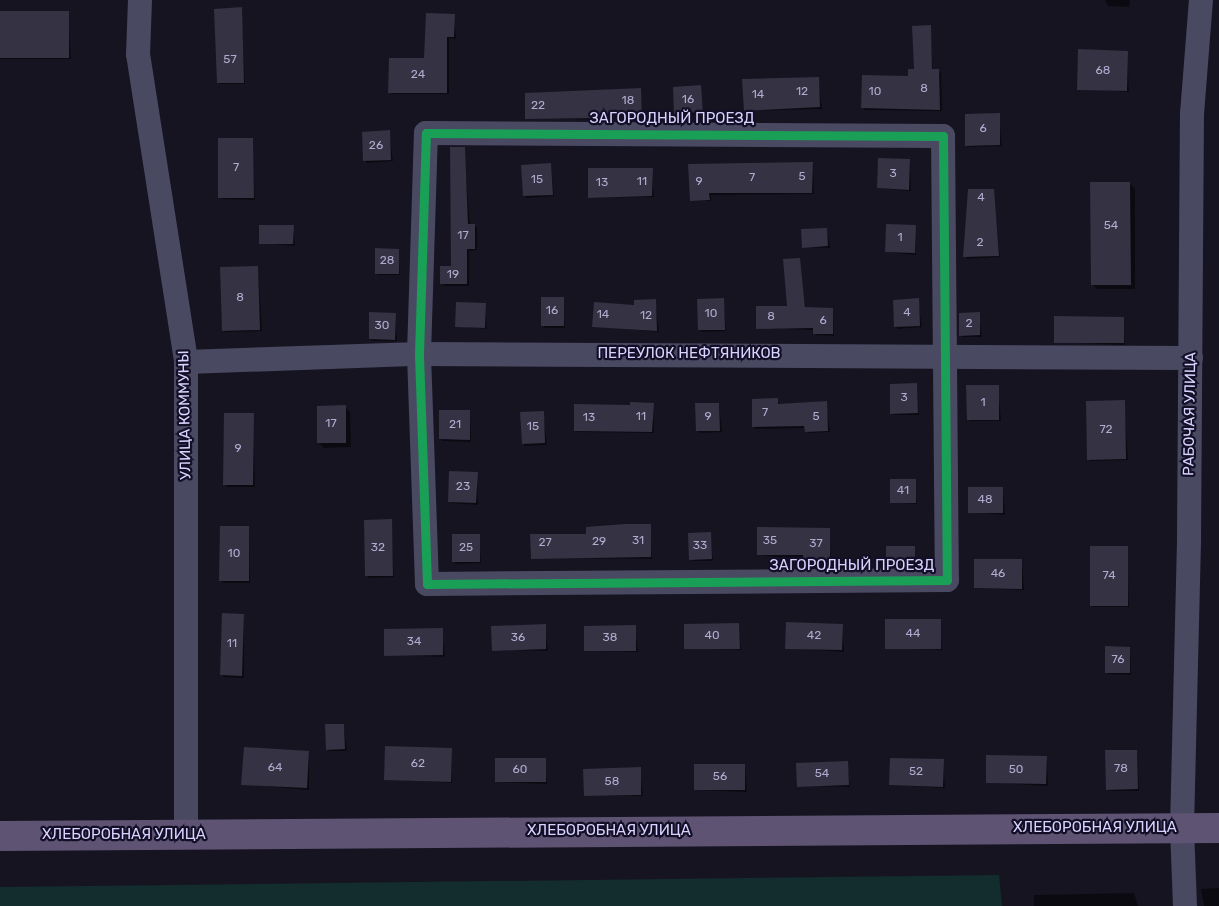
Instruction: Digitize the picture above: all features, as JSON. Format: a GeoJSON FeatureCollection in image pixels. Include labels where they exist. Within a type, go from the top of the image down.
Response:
{"type":"FeatureCollection","features":[{"type":"Feature","properties":{"kind":"main road","name":"ХЛЕБОРОБНАЯ УЛИЦА"},"geometry":{"type":"LineString","coordinates":[[0,836],[1219,828]]}},
{"type":"Feature","properties":{"kind":"street","name":"УЛИЦА КОММУНЫ"},"geometry":{"type":"LineString","coordinates":[[140,0],[138,54],[186,362],[186,834]]}},
{"type":"Feature","properties":{"kind":"street","name":"РАБОЧАЯ УЛИЦА"},"geometry":{"type":"LineString","coordinates":[[1185,906],[1182,828],[1191,358],[1192,114],[1201,0]]}},
{"type":"Feature","properties":{"kind":"street","name":"ЗАГОРОДНЫЙ ПРОЕЗД"},"geometry":{"type":"LineString","coordinates":[[426,133],[943,135],[943,354],[947,580],[427,584],[419,354],[426,133]]}},
{"type":"Feature","properties":{"kind":"street","name":"ПЕРЕУЛОК НЕФТЯНИКОВ"},"geometry":{"type":"LineString","coordinates":[[186,362],[419,354],[943,354],[1191,358]]}},
{"type":"Feature","properties":{"kind":"green space"},"geometry":{"type":"Polygon","coordinates":[[[999,875],[1002,906],[0,906],[0,887],[999,875]]]}},
{"type":"Feature","properties":{"kind":"building"},"geometry":{"type":"Polygon","coordinates":[[[242,7],[244,83],[217,83],[214,9],[242,7]]]}},
{"type":"Feature","properties":{"kind":"building"},"geometry":{"type":"Polygon","coordinates":[[[0,11],[69,11],[69,58],[0,58],[0,11]]]}},
{"type":"Feature","properties":{"kind":"building"},"geometry":{"type":"Polygon","coordinates":[[[426,13],[455,14],[454,37],[447,37],[447,93],[388,93],[389,58],[424,58],[426,13]]]}},
{"type":"Feature","properties":{"kind":"building"},"geometry":{"type":"Polygon","coordinates":[[[931,25],[932,69],[939,69],[940,110],[861,108],[862,75],[908,76],[908,69],[914,69],[912,26],[931,25]]]}},
{"type":"Feature","properties":{"kind":"building"},"geometry":{"type":"Polygon","coordinates":[[[1078,49],[1128,51],[1127,91],[1077,90],[1078,49]]]}},
{"type":"Feature","properties":{"kind":"building"},"geometry":{"type":"Polygon","coordinates":[[[819,77],[820,107],[744,111],[742,79],[819,77]]]}},
{"type":"Feature","properties":{"kind":"building"},"geometry":{"type":"Polygon","coordinates":[[[701,85],[703,112],[674,114],[673,87],[701,85]]]}},
{"type":"Feature","properties":{"kind":"building"},"geometry":{"type":"Polygon","coordinates":[[[641,88],[642,113],[605,114],[605,118],[525,119],[525,93],[641,88]]]}},
{"type":"Feature","properties":{"kind":"building"},"geometry":{"type":"Polygon","coordinates":[[[1000,113],[1000,145],[965,146],[965,114],[1000,113]]]}},
{"type":"Feature","properties":{"kind":"building"},"geometry":{"type":"Polygon","coordinates":[[[390,130],[391,160],[363,161],[362,132],[390,130]]]}},
{"type":"Feature","properties":{"kind":"building"},"geometry":{"type":"Polygon","coordinates":[[[218,138],[253,138],[254,198],[218,198],[218,138]]]}},
{"type":"Feature","properties":{"kind":"building"},"geometry":{"type":"Polygon","coordinates":[[[450,147],[465,147],[468,224],[475,224],[475,249],[467,249],[467,284],[440,284],[440,266],[451,266],[450,147]]]}},
{"type":"Feature","properties":{"kind":"building"},"geometry":{"type":"Polygon","coordinates":[[[878,158],[910,159],[909,190],[877,188],[878,158]]]}},
{"type":"Feature","properties":{"kind":"building"},"geometry":{"type":"Polygon","coordinates":[[[813,162],[812,193],[709,193],[710,200],[690,201],[688,164],[813,162]]]}},
{"type":"Feature","properties":{"kind":"building"},"geometry":{"type":"Polygon","coordinates":[[[551,163],[553,195],[523,196],[521,165],[551,163]]]}},
{"type":"Feature","properties":{"kind":"building"},"geometry":{"type":"Polygon","coordinates":[[[588,168],[653,168],[652,196],[588,198],[588,168]]]}},
{"type":"Feature","properties":{"kind":"building"},"geometry":{"type":"Polygon","coordinates":[[[1090,182],[1130,182],[1131,285],[1091,285],[1090,182]]]}},
{"type":"Feature","properties":{"kind":"building"},"geometry":{"type":"Polygon","coordinates":[[[968,189],[994,189],[999,256],[963,257],[968,189]]]}},
{"type":"Feature","properties":{"kind":"building"},"geometry":{"type":"Polygon","coordinates":[[[886,224],[916,225],[915,253],[885,252],[886,224]]]}},
{"type":"Feature","properties":{"kind":"building"},"geometry":{"type":"Polygon","coordinates":[[[259,225],[294,225],[293,244],[259,244],[259,225]]]}},
{"type":"Feature","properties":{"kind":"building"},"geometry":{"type":"Polygon","coordinates":[[[827,228],[828,246],[802,248],[801,229],[827,228]]]}},
{"type":"Feature","properties":{"kind":"building"},"geometry":{"type":"Polygon","coordinates":[[[375,248],[399,249],[399,274],[375,274],[375,248]]]}},
{"type":"Feature","properties":{"kind":"building"},"geometry":{"type":"Polygon","coordinates":[[[800,258],[805,307],[833,308],[833,334],[813,334],[813,328],[756,329],[756,306],[787,306],[783,259],[800,258]]]}},
{"type":"Feature","properties":{"kind":"building"},"geometry":{"type":"Polygon","coordinates":[[[258,266],[260,330],[222,331],[220,267],[258,266]]]}},
{"type":"Feature","properties":{"kind":"building"},"geometry":{"type":"Polygon","coordinates":[[[541,297],[564,297],[564,326],[541,326],[541,297]]]}},
{"type":"Feature","properties":{"kind":"building"},"geometry":{"type":"Polygon","coordinates":[[[724,298],[725,330],[698,330],[697,299],[724,298]]]}},
{"type":"Feature","properties":{"kind":"building"},"geometry":{"type":"Polygon","coordinates":[[[919,298],[920,326],[894,327],[893,300],[919,298]]]}},
{"type":"Feature","properties":{"kind":"building"},"geometry":{"type":"Polygon","coordinates":[[[656,299],[657,331],[592,327],[594,302],[634,305],[634,300],[656,299]]]}},
{"type":"Feature","properties":{"kind":"building"},"geometry":{"type":"Polygon","coordinates":[[[456,302],[486,303],[485,328],[455,327],[456,302]]]}},
{"type":"Feature","properties":{"kind":"building"},"geometry":{"type":"Polygon","coordinates":[[[369,312],[396,313],[395,340],[369,339],[369,312]]]}},
{"type":"Feature","properties":{"kind":"building"},"geometry":{"type":"Polygon","coordinates":[[[980,312],[980,335],[959,336],[959,313],[980,312]]]}},
{"type":"Feature","properties":{"kind":"building"},"geometry":{"type":"Polygon","coordinates":[[[1054,316],[1124,317],[1124,343],[1054,343],[1054,316]]]}},
{"type":"Feature","properties":{"kind":"building"},"geometry":{"type":"Polygon","coordinates":[[[917,383],[918,413],[890,414],[890,384],[917,383]]]}},
{"type":"Feature","properties":{"kind":"building"},"geometry":{"type":"Polygon","coordinates":[[[966,385],[999,385],[999,420],[967,420],[966,385]]]}},
{"type":"Feature","properties":{"kind":"building"},"geometry":{"type":"Polygon","coordinates":[[[778,398],[778,404],[827,401],[828,431],[805,432],[804,426],[752,427],[752,399],[778,398]]]}},
{"type":"Feature","properties":{"kind":"building"},"geometry":{"type":"Polygon","coordinates":[[[1125,400],[1126,459],[1087,460],[1086,401],[1125,400]]]}},
{"type":"Feature","properties":{"kind":"building"},"geometry":{"type":"Polygon","coordinates":[[[630,402],[654,403],[652,432],[574,431],[574,404],[630,405],[630,402]]]}},
{"type":"Feature","properties":{"kind":"building"},"geometry":{"type":"Polygon","coordinates":[[[695,403],[719,403],[720,431],[696,431],[695,403]]]}},
{"type":"Feature","properties":{"kind":"building"},"geometry":{"type":"Polygon","coordinates":[[[346,405],[346,443],[317,443],[317,406],[346,405]]]}},
{"type":"Feature","properties":{"kind":"building"},"geometry":{"type":"Polygon","coordinates":[[[439,410],[470,410],[470,440],[439,439],[439,410]]]}},
{"type":"Feature","properties":{"kind":"building"},"geometry":{"type":"Polygon","coordinates":[[[544,411],[545,443],[522,444],[520,412],[544,411]]]}},
{"type":"Feature","properties":{"kind":"building"},"geometry":{"type":"Polygon","coordinates":[[[224,413],[254,413],[253,485],[223,485],[224,413]]]}},
{"type":"Feature","properties":{"kind":"building"},"geometry":{"type":"Polygon","coordinates":[[[449,471],[478,472],[476,503],[448,502],[449,471]]]}},
{"type":"Feature","properties":{"kind":"building"},"geometry":{"type":"Polygon","coordinates":[[[890,479],[916,479],[916,503],[890,503],[890,479]]]}},
{"type":"Feature","properties":{"kind":"building"},"geometry":{"type":"Polygon","coordinates":[[[968,487],[1003,487],[1003,513],[968,513],[968,487]]]}},
{"type":"Feature","properties":{"kind":"building"},"geometry":{"type":"Polygon","coordinates":[[[392,519],[393,576],[365,576],[364,520],[392,519]]]}},
{"type":"Feature","properties":{"kind":"building"},"geometry":{"type":"Polygon","coordinates":[[[651,524],[651,557],[531,559],[530,534],[586,534],[586,527],[651,524]]]}},
{"type":"Feature","properties":{"kind":"building"},"geometry":{"type":"Polygon","coordinates":[[[220,526],[249,526],[249,581],[219,581],[220,526]]]}},
{"type":"Feature","properties":{"kind":"building"},"geometry":{"type":"Polygon","coordinates":[[[757,527],[830,528],[830,561],[803,561],[803,555],[757,555],[757,527]]]}},
{"type":"Feature","properties":{"kind":"building"},"geometry":{"type":"Polygon","coordinates":[[[711,532],[712,559],[689,560],[688,533],[711,532]]]}},
{"type":"Feature","properties":{"kind":"building"},"geometry":{"type":"Polygon","coordinates":[[[452,534],[480,534],[480,562],[452,562],[452,534]]]}},
{"type":"Feature","properties":{"kind":"building"},"geometry":{"type":"Polygon","coordinates":[[[886,546],[915,546],[915,566],[886,566],[886,546]]]}},
{"type":"Feature","properties":{"kind":"building"},"geometry":{"type":"Polygon","coordinates":[[[1090,546],[1128,546],[1128,606],[1090,606],[1090,546]]]}},
{"type":"Feature","properties":{"kind":"building"},"geometry":{"type":"Polygon","coordinates":[[[974,559],[1022,559],[1022,589],[974,588],[974,559]]]}},
{"type":"Feature","properties":{"kind":"building"},"geometry":{"type":"Polygon","coordinates":[[[222,613],[244,614],[242,676],[220,675],[222,613]]]}},
{"type":"Feature","properties":{"kind":"building"},"geometry":{"type":"Polygon","coordinates":[[[885,619],[941,619],[941,649],[885,649],[885,619]]]}},
{"type":"Feature","properties":{"kind":"building"},"geometry":{"type":"Polygon","coordinates":[[[786,622],[843,624],[842,650],[785,649],[786,622]]]}},
{"type":"Feature","properties":{"kind":"building"},"geometry":{"type":"Polygon","coordinates":[[[739,623],[740,649],[684,649],[684,624],[739,623]]]}},
{"type":"Feature","properties":{"kind":"building"},"geometry":{"type":"Polygon","coordinates":[[[546,624],[546,649],[492,651],[491,626],[546,624]]]}},
{"type":"Feature","properties":{"kind":"building"},"geometry":{"type":"Polygon","coordinates":[[[636,625],[636,651],[584,651],[584,626],[636,625]]]}},
{"type":"Feature","properties":{"kind":"building"},"geometry":{"type":"Polygon","coordinates":[[[443,628],[443,655],[384,656],[384,629],[443,628]]]}},
{"type":"Feature","properties":{"kind":"building"},"geometry":{"type":"Polygon","coordinates":[[[1105,646],[1130,647],[1130,673],[1105,673],[1105,646]]]}},
{"type":"Feature","properties":{"kind":"building"},"geometry":{"type":"Polygon","coordinates":[[[325,724],[344,724],[345,749],[326,750],[325,724]]]}},
{"type":"Feature","properties":{"kind":"building"},"geometry":{"type":"Polygon","coordinates":[[[385,746],[452,748],[451,782],[384,780],[385,746]]]}},
{"type":"Feature","properties":{"kind":"building"},"geometry":{"type":"Polygon","coordinates":[[[244,747],[309,751],[307,788],[241,785],[244,747]]]}},
{"type":"Feature","properties":{"kind":"building"},"geometry":{"type":"Polygon","coordinates":[[[1105,750],[1137,750],[1138,789],[1106,790],[1105,750]]]}},
{"type":"Feature","properties":{"kind":"building"},"geometry":{"type":"Polygon","coordinates":[[[986,755],[1047,756],[1046,784],[986,783],[986,755]]]}},
{"type":"Feature","properties":{"kind":"building"},"geometry":{"type":"Polygon","coordinates":[[[495,758],[546,758],[546,782],[495,782],[495,758]]]}},
{"type":"Feature","properties":{"kind":"building"},"geometry":{"type":"Polygon","coordinates":[[[890,758],[944,759],[943,787],[889,785],[890,758]]]}},
{"type":"Feature","properties":{"kind":"building"},"geometry":{"type":"Polygon","coordinates":[[[848,761],[849,785],[797,787],[796,763],[848,761]]]}},
{"type":"Feature","properties":{"kind":"building"},"geometry":{"type":"Polygon","coordinates":[[[694,764],[745,764],[745,790],[694,790],[694,764]]]}},
{"type":"Feature","properties":{"kind":"building"},"geometry":{"type":"Polygon","coordinates":[[[641,767],[641,795],[584,796],[583,769],[641,767]]]}},
{"type":"Feature","properties":{"kind":"cycle path"},"geometry":{"type":"LineString","coordinates":[[426,133],[943,136],[947,580],[427,584],[419,354],[426,133]]}}]}
